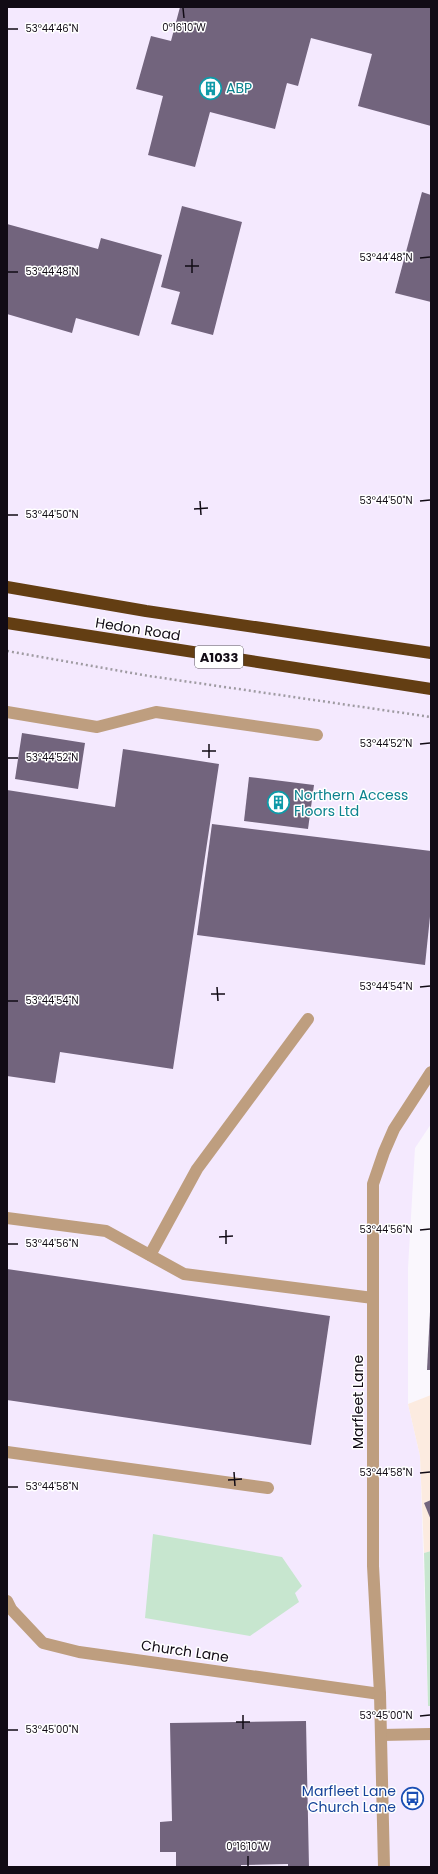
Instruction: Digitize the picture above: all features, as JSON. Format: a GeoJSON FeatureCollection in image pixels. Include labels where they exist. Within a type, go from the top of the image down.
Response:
{"type":"FeatureCollection","features":[{"type":"Feature","properties":{"kind":"highway","name":"Hedon Road"},"geometry":{"type":"LineString","coordinates":[[7,588],[153,612],[431,653]]}},
{"type":"Feature","properties":{"kind":"highway","name":"Hedon Road"},"geometry":{"type":"LineString","coordinates":[[7,623],[431,689]]}},
{"type":"Feature","properties":{"kind":"street"},"geometry":{"type":"LineString","coordinates":[[7,712],[97,727],[156,712],[317,735]]}},
{"type":"Feature","properties":{"kind":"street"},"geometry":{"type":"LineString","coordinates":[[150,1255],[197,1169],[308,1020]]}},
{"type":"Feature","properties":{"kind":"street","name":"Marfleet Lane"},"geometry":{"type":"LineString","coordinates":[[384,1867],[380,1694],[373,1566],[373,1184],[394,1129],[431,1072]]}},
{"type":"Feature","properties":{"kind":"street"},"geometry":{"type":"LineString","coordinates":[[7,1218],[106,1231],[184,1274],[373,1298]]}},
{"type":"Feature","properties":{"kind":"street"},"geometry":{"type":"LineString","coordinates":[[7,1452],[268,1488]]}},
{"type":"Feature","properties":{"kind":"street","name":"Church Lane"},"geometry":{"type":"LineString","coordinates":[[8,1606],[43,1643],[80,1652],[380,1694]]}},
{"type":"Feature","properties":{"kind":"street"},"geometry":{"type":"LineString","coordinates":[[381,1735],[431,1734]]}},
{"type":"Feature","properties":{"kind":"path"},"geometry":{"type":"LineString","coordinates":[[7,651],[149,676],[431,718]]}},
{"type":"Feature","properties":{"kind":"shaded area"},"geometry":{"type":"Polygon","coordinates":[[[7,7],[431,7],[431,1124],[415,1148],[408,1268],[408,1404],[420,1456],[428,1706],[431,1706],[431,1867],[7,1867],[7,7]]]}},
{"type":"Feature","properties":{"kind":"shaded area"},"geometry":{"type":"Polygon","coordinates":[[[431,1395],[431,1551],[424,1553],[420,1456],[408,1404],[431,1395]]]}},
{"type":"Feature","properties":{"kind":"green space"},"geometry":{"type":"Polygon","coordinates":[[[153,1534],[282,1557],[302,1586],[295,1593],[299,1602],[250,1636],[145,1618],[153,1534]]]}},
{"type":"Feature","properties":{"kind":"green space"},"geometry":{"type":"Polygon","coordinates":[[[431,1551],[431,1706],[428,1706],[424,1553],[431,1551]]]}},
{"type":"Feature","properties":{"kind":"building","name":"ABP"},"geometry":{"type":"Polygon","coordinates":[[[180,7],[431,7],[431,126],[358,106],[372,54],[311,38],[298,86],[287,83],[275,129],[210,112],[195,167],[148,155],[163,96],[136,89],[151,36],[171,41],[180,7]]]}},
{"type":"Feature","properties":{"kind":"building"},"geometry":{"type":"Polygon","coordinates":[[[422,192],[431,195],[431,302],[395,293],[422,192]]]}},
{"type":"Feature","properties":{"kind":"building"},"geometry":{"type":"Polygon","coordinates":[[[182,206],[242,222],[213,335],[171,324],[180,292],[161,287],[182,206]]]}},
{"type":"Feature","properties":{"kind":"building"},"geometry":{"type":"Polygon","coordinates":[[[7,224],[98,249],[101,238],[162,255],[139,336],[76,318],[72,333],[7,314],[7,224]]]}},
{"type":"Feature","properties":{"kind":"building"},"geometry":{"type":"Polygon","coordinates":[[[22,733],[85,743],[78,789],[15,779],[22,733]]]}},
{"type":"Feature","properties":{"kind":"building"},"geometry":{"type":"Polygon","coordinates":[[[123,749],[219,764],[173,1069],[60,1052],[55,1083],[7,1076],[7,790],[115,807],[123,749]]]}},
{"type":"Feature","properties":{"kind":"building","name":"Northern Access Floors Ltd"},"geometry":{"type":"Polygon","coordinates":[[[249,777],[314,785],[308,829],[244,821],[249,777]]]}},
{"type":"Feature","properties":{"kind":"building"},"geometry":{"type":"Polygon","coordinates":[[[212,824],[431,851],[431,907],[425,965],[197,935],[212,824]]]}},
{"type":"Feature","properties":{"kind":"building"},"geometry":{"type":"Polygon","coordinates":[[[7,1269],[330,1316],[311,1445],[7,1400],[7,1269]]]}},
{"type":"Feature","properties":{"kind":"building"},"geometry":{"type":"Polygon","coordinates":[[[430,1312],[431,1370],[427,1370],[430,1312]]]}},
{"type":"Feature","properties":{"kind":"building"},"geometry":{"type":"Polygon","coordinates":[[[431,1500],[431,1520],[424,1503],[431,1500]]]}},
{"type":"Feature","properties":{"kind":"building"},"geometry":{"type":"Polygon","coordinates":[[[306,1721],[309,1867],[288,1867],[288,1864],[241,1865],[241,1867],[176,1867],[176,1852],[160,1852],[160,1822],[172,1821],[170,1723],[306,1721]]]}},
{"type":"Feature","properties":{"kind":"place","name":"ABP"},"geometry":{"type":"Point","coordinates":[211,88]}},
{"type":"Feature","properties":{"kind":"place","name":"Northern Access Floors Ltd"},"geometry":{"type":"Point","coordinates":[279,803]}},
{"type":"Feature","properties":{"kind":"place","name":"Marfleet Lane Church Lane"},"geometry":{"type":"Point","coordinates":[412,1799]}}]}
